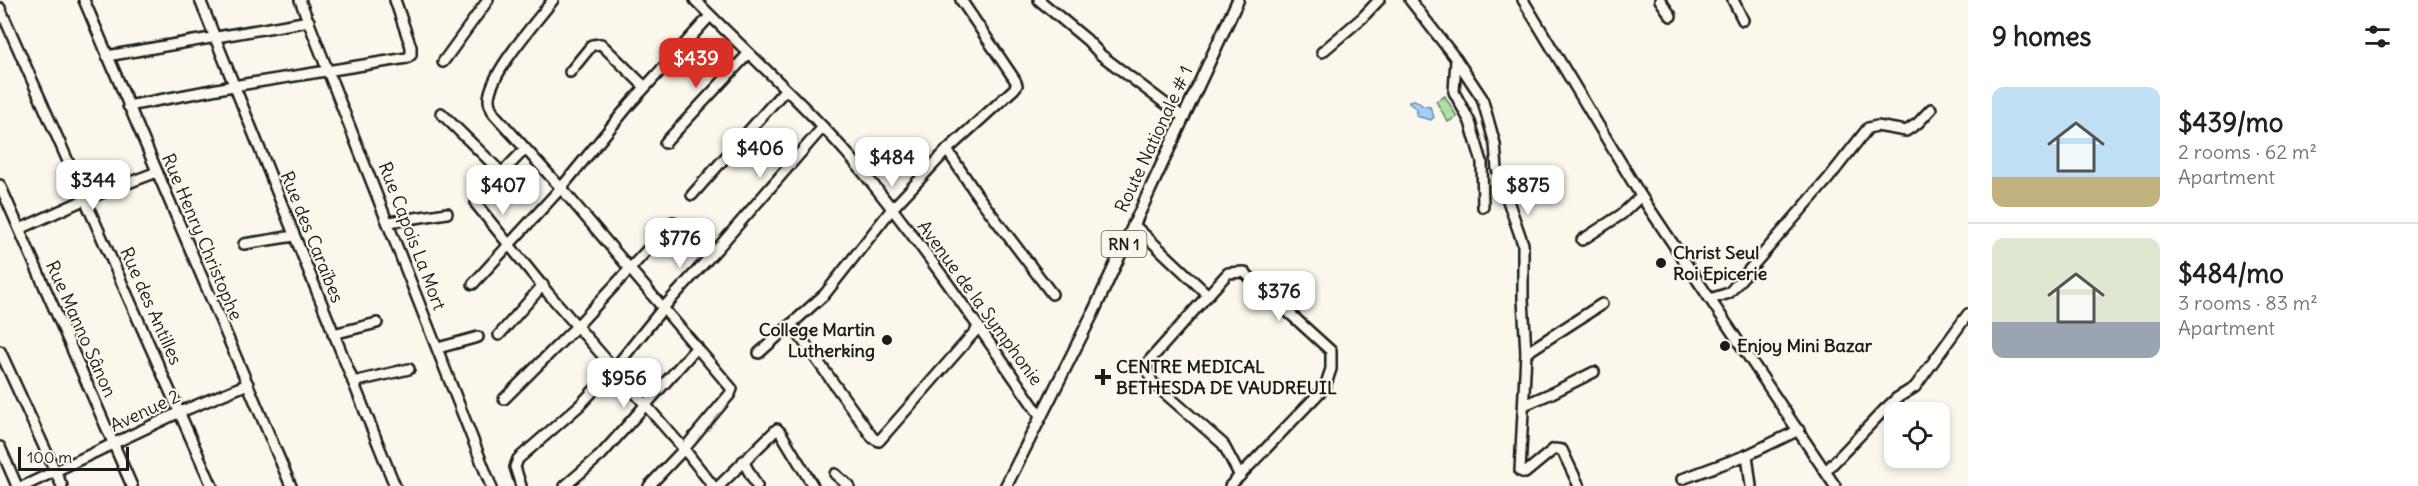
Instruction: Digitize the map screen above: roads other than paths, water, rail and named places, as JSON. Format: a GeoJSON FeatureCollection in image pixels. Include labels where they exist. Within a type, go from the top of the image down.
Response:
{"type":"FeatureCollection","features":[{"type":"Feature","properties":{"kind":"main road","name":"Route Nationale # 1"},"geometry":{"type":"LineString","coordinates":[[1006,486],[1082,336],[1238,0]]}},
{"type":"Feature","properties":{"kind":"street","name":"Rue Henry Christophe"},"geometry":{"type":"LineString","coordinates":[[84,0],[291,486]]}},
{"type":"Feature","properties":{"kind":"street","name":"Rue des Caraïbes"},"geometry":{"type":"LineString","coordinates":[[200,0],[395,486]]}},
{"type":"Feature","properties":{"kind":"street","name":"Rue Capois La Mort"},"geometry":{"type":"LineString","coordinates":[[300,0],[491,486]]}},
{"type":"Feature","properties":{"kind":"street"},"geometry":{"type":"LineString","coordinates":[[128,106],[233,86],[407,58],[411,55],[411,46],[395,0]]}},
{"type":"Feature","properties":{"kind":"street"},"geometry":{"type":"LineString","coordinates":[[442,62],[489,0]]}},
{"type":"Feature","properties":{"kind":"street"},"geometry":{"type":"LineString","coordinates":[[553,0],[494,80],[489,100],[494,114],[561,188],[731,387],[732,391],[684,449],[649,486]]}},
{"type":"Feature","properties":{"kind":"street","name":"Avenue de la Symphonie"},"geometry":{"type":"LineString","coordinates":[[694,0],[823,127],[858,166],[951,288],[1041,417]]}},
{"type":"Feature","properties":{"kind":"street"},"geometry":{"type":"LineString","coordinates":[[759,353],[825,294],[891,210],[947,150],[1017,85],[961,0]]}},
{"type":"Feature","properties":{"kind":"street"},"geometry":{"type":"LineString","coordinates":[[1039,0],[1087,40],[1101,55],[1183,117]]}},
{"type":"Feature","properties":{"kind":"street"},"geometry":{"type":"LineString","coordinates":[[1322,52],[1362,18],[1379,0]]}},
{"type":"Feature","properties":{"kind":"street"},"geometry":{"type":"LineString","coordinates":[[1410,0],[1456,59],[1482,98],[1495,144],[1497,169],[1523,244],[1526,353],[1520,471],[1526,473],[1554,449],[1559,449],[1562,450],[1580,486]]}},
{"type":"Feature","properties":{"kind":"street"},"geometry":{"type":"LineString","coordinates":[[1523,0],[1641,196],[1835,486]]}},
{"type":"Feature","properties":{"kind":"street"},"geometry":{"type":"LineString","coordinates":[[1660,0],[1671,16]]}},
{"type":"Feature","properties":{"kind":"street"},"geometry":{"type":"LineString","coordinates":[[1733,0],[1743,20]]}},
{"type":"Feature","properties":{"kind":"street","name":"Rue des Antilles"},"geometry":{"type":"LineString","coordinates":[[0,8],[212,486]]}},
{"type":"Feature","properties":{"kind":"street"},"geometry":{"type":"LineString","coordinates":[[473,284],[561,188],[645,87],[710,16]]}},
{"type":"Feature","properties":{"kind":"street"},"geometry":{"type":"LineString","coordinates":[[107,56],[309,21]]}},
{"type":"Feature","properties":{"kind":"street"},"geometry":{"type":"LineString","coordinates":[[570,72],[592,45],[598,43],[602,44],[645,87]]}},
{"type":"Feature","properties":{"kind":"street"},"geometry":{"type":"LineString","coordinates":[[665,143],[748,54]]}},
{"type":"Feature","properties":{"kind":"street"},"geometry":{"type":"LineString","coordinates":[[1456,59],[1454,92],[1470,122],[1482,162],[1483,207]]}},
{"type":"Feature","properties":{"kind":"street"},"geometry":{"type":"LineString","coordinates":[[692,195],[785,90]]}},
{"type":"Feature","properties":{"kind":"street"},"geometry":{"type":"LineString","coordinates":[[1710,299],[1729,293],[1828,179],[1868,128],[1877,126],[1906,131],[1931,110]]}},
{"type":"Feature","properties":{"kind":"street"},"geometry":{"type":"LineString","coordinates":[[441,113],[502,172]]}},
{"type":"Feature","properties":{"kind":"street"},"geometry":{"type":"LineString","coordinates":[[521,486],[515,467],[518,459],[579,406],[614,369],[663,308],[823,127]]}},
{"type":"Feature","properties":{"kind":"street"},"geometry":{"type":"LineString","coordinates":[[525,149],[475,202],[713,486]]}},
{"type":"Feature","properties":{"kind":"street"},"geometry":{"type":"LineString","coordinates":[[947,150],[977,195],[1052,294]]}},
{"type":"Feature","properties":{"kind":"street"},"geometry":{"type":"LineString","coordinates":[[20,229],[86,199],[157,172]]}},
{"type":"Feature","properties":{"kind":"street","name":"Rue Manno Sânon"},"geometry":{"type":"LineString","coordinates":[[0,185],[132,486]]}},
{"type":"Feature","properties":{"kind":"street"},"geometry":{"type":"LineString","coordinates":[[1582,240],[1622,214],[1641,196]]}},
{"type":"Feature","properties":{"kind":"street"},"geometry":{"type":"LineString","coordinates":[[389,222],[447,213]]}},
{"type":"Feature","properties":{"kind":"street"},"geometry":{"type":"LineString","coordinates":[[504,399],[577,326],[672,222]]}},
{"type":"Feature","properties":{"kind":"street"},"geometry":{"type":"LineString","coordinates":[[1133,224],[1208,295]]}},
{"type":"Feature","properties":{"kind":"street"},"geometry":{"type":"LineString","coordinates":[[244,244],[294,236]]}},
{"type":"Feature","properties":{"kind":"street"},"geometry":{"type":"LineString","coordinates":[[1230,486],[1240,476],[1325,387],[1332,369],[1331,351],[1244,272],[1236,271],[1228,273],[1149,361],[1147,368],[1152,382],[1223,444],[1240,476]]}},
{"type":"Feature","properties":{"kind":"street"},"geometry":{"type":"LineString","coordinates":[[499,335],[543,285]]}},
{"type":"Feature","properties":{"kind":"street"},"geometry":{"type":"LineString","coordinates":[[1526,353],[1602,304]]}},
{"type":"Feature","properties":{"kind":"street"},"geometry":{"type":"LineString","coordinates":[[1826,471],[1883,411],[1897,398],[1915,387],[1968,315]]}},
{"type":"Feature","properties":{"kind":"street"},"geometry":{"type":"LineString","coordinates":[[333,334],[376,323]]}},
{"type":"Feature","properties":{"kind":"street"},"geometry":{"type":"LineString","coordinates":[[791,324],[873,438],[879,441],[979,327]]}},
{"type":"Feature","properties":{"kind":"street"},"geometry":{"type":"LineString","coordinates":[[438,348],[478,338]]}},
{"type":"Feature","properties":{"kind":"street"},"geometry":{"type":"LineString","coordinates":[[565,486],[601,455],[697,347]]}},
{"type":"Feature","properties":{"kind":"street"},"geometry":{"type":"LineString","coordinates":[[0,351],[62,486]]}},
{"type":"Feature","properties":{"kind":"street"},"geometry":{"type":"LineString","coordinates":[[353,382],[408,369]]}},
{"type":"Feature","properties":{"kind":"street"},"geometry":{"type":"LineString","coordinates":[[1524,405],[1594,372]]}},
{"type":"Feature","properties":{"kind":"street","name":"Avenue 2"},"geometry":{"type":"LineString","coordinates":[[24,486],[180,412],[248,384]]}},
{"type":"Feature","properties":{"kind":"street"},"geometry":{"type":"LineString","coordinates":[[719,486],[774,430],[780,430],[813,486]]}},
{"type":"Feature","properties":{"kind":"street"},"geometry":{"type":"LineString","coordinates":[[1682,479],[1747,455],[1799,430]]}},
{"type":"Feature","properties":{"kind":"street"},"geometry":{"type":"LineString","coordinates":[[0,447],[17,486]]}},
{"type":"Feature","properties":{"kind":"street"},"geometry":{"type":"LineString","coordinates":[[1747,455],[1751,486]]}},
{"type":"Feature","properties":{"kind":"street"},"geometry":{"type":"LineString","coordinates":[[743,461],[757,486]]}},
{"type":"Feature","properties":{"kind":"street"},"geometry":{"type":"LineString","coordinates":[[835,474],[849,486]]}},
{"type":"Feature","properties":{"kind":"water"},"geometry":{"type":"Polygon","coordinates":[[[1415,100],[1423,106],[1430,107],[1434,117],[1431,120],[1416,116],[1417,109],[1409,103],[1415,100]]]}},
{"type":"Feature","properties":{"kind":"place","name":"Christ Seul Roi Epicerie"},"geometry":{"type":"Point","coordinates":[1661,263]}},
{"type":"Feature","properties":{"kind":"place","name":"College Martin Lutherking"},"geometry":{"type":"Point","coordinates":[887,340]}},
{"type":"Feature","properties":{"kind":"place","name":"Enjoy Mini Bazar"},"geometry":{"type":"Point","coordinates":[1725,346]}},
{"type":"Feature","properties":{"kind":"place","name":"CENTRE MEDICAL BETHESDA DE VAUDREUIL"},"geometry":{"type":"Point","coordinates":[1103,377]}}]}
